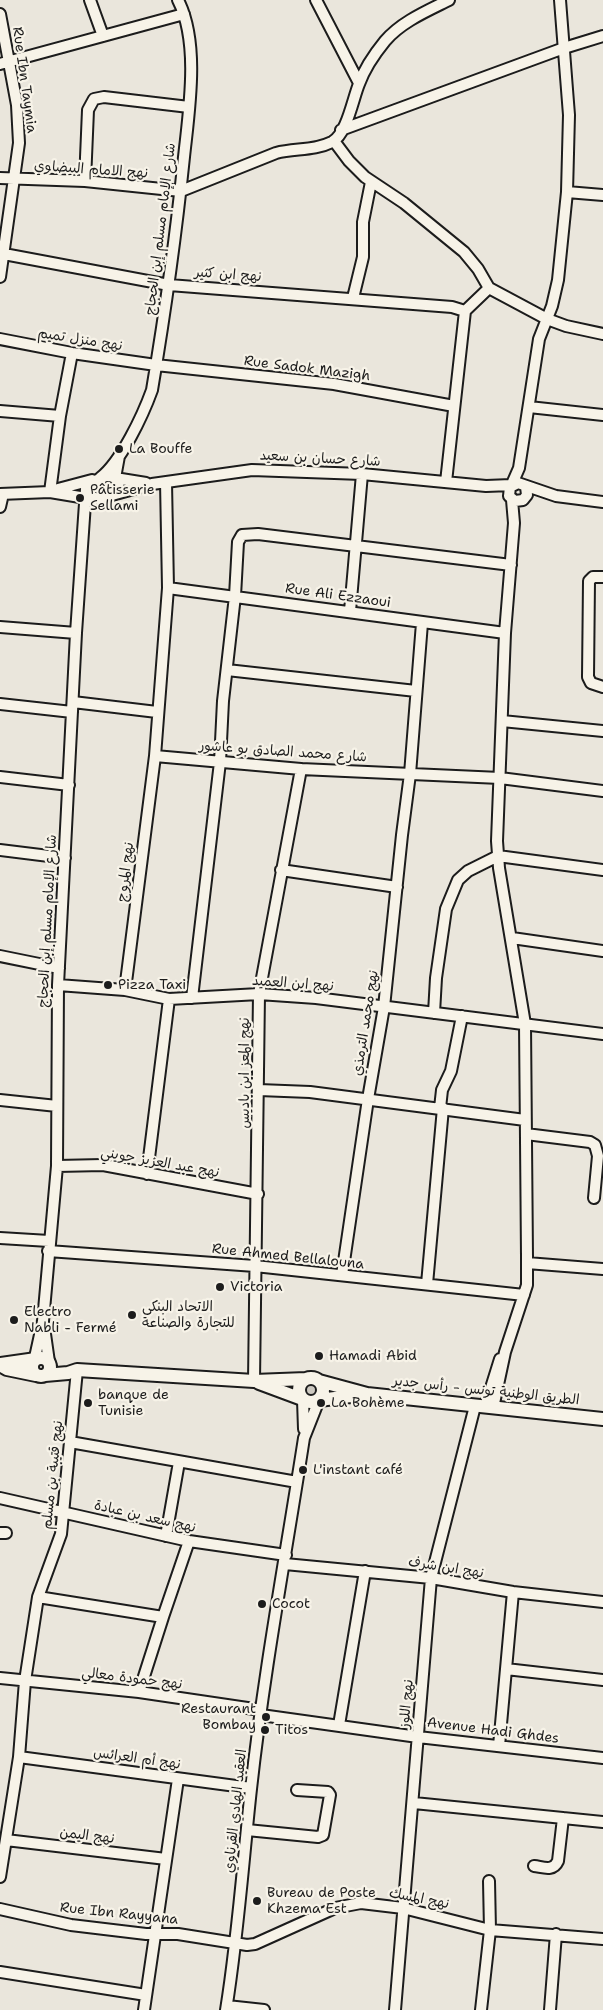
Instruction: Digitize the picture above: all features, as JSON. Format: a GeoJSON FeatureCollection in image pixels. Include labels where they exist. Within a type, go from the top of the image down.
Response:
{"type":"FeatureCollection","features":[{"type":"Feature","properties":{"kind":"main road"},"geometry":{"type":"LineString","coordinates":[[0,1364],[44,1358],[49,1362],[68,1365],[76,1370]]}},
{"type":"Feature","properties":{"kind":"main road"},"geometry":{"type":"LineString","coordinates":[[34,1360],[32,1370],[41,1375]]}},
{"type":"Feature","properties":{"kind":"main road"},"geometry":{"type":"LineString","coordinates":[[41,1375],[49,1371],[49,1362]]}},
{"type":"Feature","properties":{"kind":"main road"},"geometry":{"type":"LineString","coordinates":[[0,1364],[7,1369],[41,1375],[76,1370],[254,1381],[306,1379],[319,1381],[323,1388],[319,1400],[311,1403],[254,1381]]}},
{"type":"Feature","properties":{"kind":"main road"},"geometry":{"type":"LineString","coordinates":[[302,1399],[299,1388],[306,1379]]}},
{"type":"Feature","properties":{"kind":"main road","name":"الطريق الوطنية تونس - رأس جدير"},"geometry":{"type":"LineString","coordinates":[[319,1381],[366,1394],[603,1419]]}},
{"type":"Feature","properties":{"kind":"main road","name":"الطريق الوطنية تونس - رأس جدير"},"geometry":{"type":"LineString","coordinates":[[319,1400],[366,1394]]}},
{"type":"Feature","properties":{"kind":"street"},"geometry":{"type":"LineString","coordinates":[[90,0],[103,36]]}},
{"type":"Feature","properties":{"kind":"street"},"geometry":{"type":"LineString","coordinates":[[316,0],[359,82]]}},
{"type":"Feature","properties":{"kind":"street"},"geometry":{"type":"LineString","coordinates":[[181,190],[276,153],[292,149],[312,149],[334,141],[349,117],[359,82],[385,41],[406,23],[450,0]]}},
{"type":"Feature","properties":{"kind":"street"},"geometry":{"type":"LineString","coordinates":[[517,500],[508,490],[519,468],[539,339],[558,280],[566,192],[569,115],[560,0]]}},
{"type":"Feature","properties":{"kind":"street","name":"شارع اﻹمام مسلم إبن الحجاج"},"geometry":{"type":"LineString","coordinates":[[43,1321],[57,1166],[58,985],[83,521],[90,496],[88,484],[96,479],[119,454],[147,406],[152,390],[169,285],[189,107],[189,30],[182,1]]}},
{"type":"Feature","properties":{"kind":"street","name":"Rue Ibn Taymia"},"geometry":{"type":"LineString","coordinates":[[0,14],[4,63],[18,126],[19,143],[0,277]]}},
{"type":"Feature","properties":{"kind":"street"},"geometry":{"type":"LineString","coordinates":[[4,63],[184,14]]}},
{"type":"Feature","properties":{"kind":"street"},"geometry":{"type":"LineString","coordinates":[[341,130],[564,48],[603,36]]}},
{"type":"Feature","properties":{"kind":"street"},"geometry":{"type":"LineString","coordinates":[[85,181],[88,110],[94,99],[104,97],[189,107]]}},
{"type":"Feature","properties":{"kind":"street"},"geometry":{"type":"LineString","coordinates":[[334,141],[356,170],[410,208],[464,252],[472,260],[489,288],[547,319],[566,326],[603,334]]}},
{"type":"Feature","properties":{"kind":"street","name":"نهج الامام البيضاوي"},"geometry":{"type":"LineString","coordinates":[[0,178],[85,181],[181,190]]}},
{"type":"Feature","properties":{"kind":"street"},"geometry":{"type":"LineString","coordinates":[[353,298],[363,257],[363,222],[371,182]]}},
{"type":"Feature","properties":{"kind":"street"},"geometry":{"type":"LineString","coordinates":[[566,192],[603,196]]}},
{"type":"Feature","properties":{"kind":"street","name":"نهج ابن كثير"},"geometry":{"type":"LineString","coordinates":[[4,254],[169,285],[353,298],[452,307],[465,311]]}},
{"type":"Feature","properties":{"kind":"street"},"geometry":{"type":"LineString","coordinates":[[446,482],[465,311],[489,288]]}},
{"type":"Feature","properties":{"kind":"street","name":"نهج منزل تميم"},"geometry":{"type":"LineString","coordinates":[[0,339],[72,353],[156,365]]}},
{"type":"Feature","properties":{"kind":"street"},"geometry":{"type":"LineString","coordinates":[[50,492],[60,416],[72,353]]}},
{"type":"Feature","properties":{"kind":"street","name":"Rue Sadok Mazigh"},"geometry":{"type":"LineString","coordinates":[[156,365],[334,384],[454,406]]}},
{"type":"Feature","properties":{"kind":"street"},"geometry":{"type":"LineString","coordinates":[[529,407],[603,415]]}},
{"type":"Feature","properties":{"kind":"street"},"geometry":{"type":"LineString","coordinates":[[0,411],[60,416]]}},
{"type":"Feature","properties":{"kind":"street","name":"شارع اﻹمام مسلم إبن الحجاج"},"geometry":{"type":"LineString","coordinates":[[112,495],[119,486],[115,478],[119,454]]}},
{"type":"Feature","properties":{"kind":"street"},"geometry":{"type":"LineString","coordinates":[[517,500],[527,492],[519,468]]}},
{"type":"Feature","properties":{"kind":"street","name":"شارع حسان بن سعيد"},"geometry":{"type":"LineString","coordinates":[[90,496],[112,495],[152,484],[252,470],[362,474],[486,486],[524,486]]}},
{"type":"Feature","properties":{"kind":"street"},"geometry":{"type":"LineString","coordinates":[[350,611],[362,474]]}},
{"type":"Feature","properties":{"kind":"street","name":"شارع حسان بن سعيد"},"geometry":{"type":"LineString","coordinates":[[96,479],[109,476],[152,484]]}},
{"type":"Feature","properties":{"kind":"street"},"geometry":{"type":"LineString","coordinates":[[50,492],[96,479]]}},
{"type":"Feature","properties":{"kind":"street","name":"نهج المروج"},"geometry":{"type":"LineString","coordinates":[[125,990],[155,756],[168,588],[166,482]]}},
{"type":"Feature","properties":{"kind":"street","name":"شارع حسان بن سعيد"},"geometry":{"type":"LineString","coordinates":[[486,486],[517,500]]}},
{"type":"Feature","properties":{"kind":"street"},"geometry":{"type":"LineString","coordinates":[[524,486],[556,496],[603,502]]}},
{"type":"Feature","properties":{"kind":"street"},"geometry":{"type":"LineString","coordinates":[[0,507],[1,494],[50,492],[90,496],[83,521]]}},
{"type":"Feature","properties":{"kind":"street"},"geometry":{"type":"LineString","coordinates":[[517,500],[556,496]]}},
{"type":"Feature","properties":{"kind":"street","name":"نهج اللوز"},"geometry":{"type":"LineString","coordinates":[[396,2010],[431,1578],[485,1407],[524,1295],[527,1263],[525,1024],[498,856],[505,632],[517,500]]}},
{"type":"Feature","properties":{"kind":"street"},"geometry":{"type":"LineString","coordinates":[[192,998],[220,762],[226,670],[235,596],[238,542],[244,534],[511,565]]}},
{"type":"Feature","properties":{"kind":"street"},"geometry":{"type":"LineString","coordinates":[[603,577],[593,577],[589,581],[588,677],[590,684],[603,686]]}},
{"type":"Feature","properties":{"kind":"street","name":"Rue Ali Ezzaoui"},"geometry":{"type":"LineString","coordinates":[[168,588],[350,611],[422,623],[505,632]]}},
{"type":"Feature","properties":{"kind":"street","name":"نهج محمد الترمذي"},"geometry":{"type":"LineString","coordinates":[[342,1275],[368,1099],[384,1007],[410,774],[422,623]]}},
{"type":"Feature","properties":{"kind":"street"},"geometry":{"type":"LineString","coordinates":[[0,627],[76,633]]}},
{"type":"Feature","properties":{"kind":"street"},"geometry":{"type":"LineString","coordinates":[[226,670],[416,691]]}},
{"type":"Feature","properties":{"kind":"street"},"geometry":{"type":"LineString","coordinates":[[0,704],[157,712]]}},
{"type":"Feature","properties":{"kind":"street"},"geometry":{"type":"LineString","coordinates":[[502,721],[603,731]]}},
{"type":"Feature","properties":{"kind":"street","name":"شارع محمد الصادق بو عاشور"},"geometry":{"type":"LineString","coordinates":[[155,756],[301,769],[500,778]]}},
{"type":"Feature","properties":{"kind":"street","name":"نهج المعز ابن باديس"},"geometry":{"type":"LineString","coordinates":[[254,1381],[258,1194],[259,994],[301,769]]}},
{"type":"Feature","properties":{"kind":"street"},"geometry":{"type":"LineString","coordinates":[[0,777],[69,785]]}},
{"type":"Feature","properties":{"kind":"street"},"geometry":{"type":"LineString","coordinates":[[500,778],[603,791]]}},
{"type":"Feature","properties":{"kind":"street"},"geometry":{"type":"LineString","coordinates":[[0,850],[65,858]]}},
{"type":"Feature","properties":{"kind":"street"},"geometry":{"type":"LineString","coordinates":[[434,1013],[436,978],[444,919],[458,880],[468,871],[498,856],[603,870]]}},
{"type":"Feature","properties":{"kind":"street"},"geometry":{"type":"LineString","coordinates":[[281,870],[397,887]]}},
{"type":"Feature","properties":{"kind":"street"},"geometry":{"type":"LineString","coordinates":[[512,938],[603,951]]}},
{"type":"Feature","properties":{"kind":"street"},"geometry":{"type":"LineString","coordinates":[[0,956],[59,968]]}},
{"type":"Feature","properties":{"kind":"street","name":"نهج ابن العميد"},"geometry":{"type":"LineString","coordinates":[[58,985],[125,990],[170,999],[259,994],[316,998],[603,1034]]}},
{"type":"Feature","properties":{"kind":"street"},"geometry":{"type":"LineString","coordinates":[[147,1174],[170,999]]}},
{"type":"Feature","properties":{"kind":"street"},"geometry":{"type":"LineString","coordinates":[[428,1284],[442,1090],[451,1071],[462,1016]]}},
{"type":"Feature","properties":{"kind":"street"},"geometry":{"type":"LineString","coordinates":[[259,1090],[310,1092],[525,1120]]}},
{"type":"Feature","properties":{"kind":"street"},"geometry":{"type":"LineString","coordinates":[[0,1100],[56,1106]]}},
{"type":"Feature","properties":{"kind":"street"},"geometry":{"type":"LineString","coordinates":[[526,1134],[590,1142],[596,1145],[598,1156],[594,1198]]}},
{"type":"Feature","properties":{"kind":"street","name":"نهج عبد العزيز جويني"},"geometry":{"type":"LineString","coordinates":[[57,1166],[104,1165],[258,1194]]}},
{"type":"Feature","properties":{"kind":"street","name":"Rue Ahmed Bellalouna"},"geometry":{"type":"LineString","coordinates":[[0,1238],[49,1246],[524,1295]]}},
{"type":"Feature","properties":{"kind":"street"},"geometry":{"type":"LineString","coordinates":[[527,1263],[603,1269]]}},
{"type":"Feature","properties":{"kind":"street"},"geometry":{"type":"LineString","coordinates":[[34,1360],[43,1321]]}},
{"type":"Feature","properties":{"kind":"street"},"geometry":{"type":"LineString","coordinates":[[43,1321],[49,1362]]}},
{"type":"Feature","properties":{"kind":"street","name":"نهج قتيبة بن مسلم"},"geometry":{"type":"LineString","coordinates":[[0,1877],[19,1757],[25,1681],[38,1597],[61,1534],[76,1370]]}},
{"type":"Feature","properties":{"kind":"street"},"geometry":{"type":"LineString","coordinates":[[302,1399],[304,1438]]}},
{"type":"Feature","properties":{"kind":"street"},"geometry":{"type":"LineString","coordinates":[[304,1438],[319,1400]]}},
{"type":"Feature","properties":{"kind":"street","name":"العقيد الهادي القرناوي"},"geometry":{"type":"LineString","coordinates":[[227,2008],[236,1944],[251,1788],[261,1712],[304,1438]]}},
{"type":"Feature","properties":{"kind":"street"},"geometry":{"type":"LineString","coordinates":[[70,1442],[298,1482]]}},
{"type":"Feature","properties":{"kind":"street"},"geometry":{"type":"LineString","coordinates":[[166,1536],[178,1462]]}},
{"type":"Feature","properties":{"kind":"street","name":"نهج سعد بن عبادة"},"geometry":{"type":"LineString","coordinates":[[0,1498],[189,1541],[286,1559]]}},
{"type":"Feature","properties":{"kind":"street"},"geometry":{"type":"LineString","coordinates":[[139,1692],[189,1541]]}},
{"type":"Feature","properties":{"kind":"street","name":"نهج ابن شرف"},"geometry":{"type":"LineString","coordinates":[[286,1559],[365,1571],[431,1578],[513,1592],[603,1602]]}},
{"type":"Feature","properties":{"kind":"street"},"geometry":{"type":"LineString","coordinates":[[339,1725],[365,1571]]}},
{"type":"Feature","properties":{"kind":"street"},"geometry":{"type":"LineString","coordinates":[[500,1746],[513,1592]]}},
{"type":"Feature","properties":{"kind":"street"},"geometry":{"type":"LineString","coordinates":[[38,1597],[163,1617]]}},
{"type":"Feature","properties":{"kind":"street"},"geometry":{"type":"LineString","coordinates":[[506,1669],[603,1680]]}},
{"type":"Feature","properties":{"kind":"street","name":"نهج حمودة معالي"},"geometry":{"type":"LineString","coordinates":[[0,1678],[139,1692],[261,1712]]}},
{"type":"Feature","properties":{"kind":"street","name":"Avenue Hadi Ghdes"},"geometry":{"type":"LineString","coordinates":[[261,1712],[418,1737],[603,1758]]}},
{"type":"Feature","properties":{"kind":"street","name":"نهج أم العرائس"},"geometry":{"type":"LineString","coordinates":[[19,1757],[251,1788]]}},
{"type":"Feature","properties":{"kind":"street"},"geometry":{"type":"LineString","coordinates":[[144,2010],[157,1934],[178,1779]]}},
{"type":"Feature","properties":{"kind":"street"},"geometry":{"type":"LineString","coordinates":[[247,1830],[318,1837],[323,1835],[330,1795],[328,1792],[297,1790]]}},
{"type":"Feature","properties":{"kind":"street"},"geometry":{"type":"LineString","coordinates":[[414,1803],[603,1822]]}},
{"type":"Feature","properties":{"kind":"street"},"geometry":{"type":"LineString","coordinates":[[534,1866],[551,1869],[556,1866],[563,1818]]}},
{"type":"Feature","properties":{"kind":"street","name":"نهج اليمن"},"geometry":{"type":"LineString","coordinates":[[6,1840],[166,1859]]}},
{"type":"Feature","properties":{"kind":"street"},"geometry":{"type":"LineString","coordinates":[[481,2010],[490,1930],[489,1881]]}},
{"type":"Feature","properties":{"kind":"street","name":"نهج المسك"},"geometry":{"type":"LineString","coordinates":[[236,1944],[255,1944],[335,1908],[361,1903],[403,1908],[490,1930],[603,1939]]}},
{"type":"Feature","properties":{"kind":"street","name":"Rue Ibn Rayyana"},"geometry":{"type":"LineString","coordinates":[[0,1909],[71,1925],[157,1934],[178,1934],[236,1944]]}},
{"type":"Feature","properties":{"kind":"street"},"geometry":{"type":"LineString","coordinates":[[550,2010],[556,1934]]}},
{"type":"Feature","properties":{"kind":"street"},"geometry":{"type":"LineString","coordinates":[[0,1972],[146,1995]]}},
{"type":"Feature","properties":{"kind":"street"},"geometry":{"type":"LineString","coordinates":[[227,2008],[264,2010]]}},
{"type":"Feature","properties":{"kind":"shaded area"},"geometry":{"type":"Polygon","coordinates":[[[311,1384],[317,1390],[311,1396],[305,1390],[311,1384]]]}},
{"type":"Feature","properties":{"kind":"place","name":"La Bouffe"},"geometry":{"type":"Point","coordinates":[119,449]}},
{"type":"Feature","properties":{"kind":"place","name":"Pâtisserie Sellami"},"geometry":{"type":"Point","coordinates":[80,498]}},
{"type":"Feature","properties":{"kind":"place","name":"Pizza Taxi"},"geometry":{"type":"Point","coordinates":[108,985]}},
{"type":"Feature","properties":{"kind":"place","name":"Victoria"},"geometry":{"type":"Point","coordinates":[220,1287]}},
{"type":"Feature","properties":{"kind":"place","name":"الاتحاد البنكي للتجارة والصناعة"},"geometry":{"type":"Point","coordinates":[132,1315]}},
{"type":"Feature","properties":{"kind":"place","name":"Electro Nabli - Fermé"},"geometry":{"type":"Point","coordinates":[14,1320]}},
{"type":"Feature","properties":{"kind":"place","name":"Hamadi Abid"},"geometry":{"type":"Point","coordinates":[319,1356]}},
{"type":"Feature","properties":{"kind":"place","name":"banque de Tunisie"},"geometry":{"type":"Point","coordinates":[88,1403]}},
{"type":"Feature","properties":{"kind":"place","name":"La Bohème"},"geometry":{"type":"Point","coordinates":[321,1403]}},
{"type":"Feature","properties":{"kind":"place","name":"L'instant café"},"geometry":{"type":"Point","coordinates":[303,1470]}},
{"type":"Feature","properties":{"kind":"place","name":"Cocot"},"geometry":{"type":"Point","coordinates":[262,1604]}},
{"type":"Feature","properties":{"kind":"place","name":"Restaurant Bombay"},"geometry":{"type":"Point","coordinates":[266,1717]}},
{"type":"Feature","properties":{"kind":"place","name":"Titos"},"geometry":{"type":"Point","coordinates":[265,1730]}},
{"type":"Feature","properties":{"kind":"place","name":"Bureau de Poste Khzema Est"},"geometry":{"type":"Point","coordinates":[257,1901]}}]}
